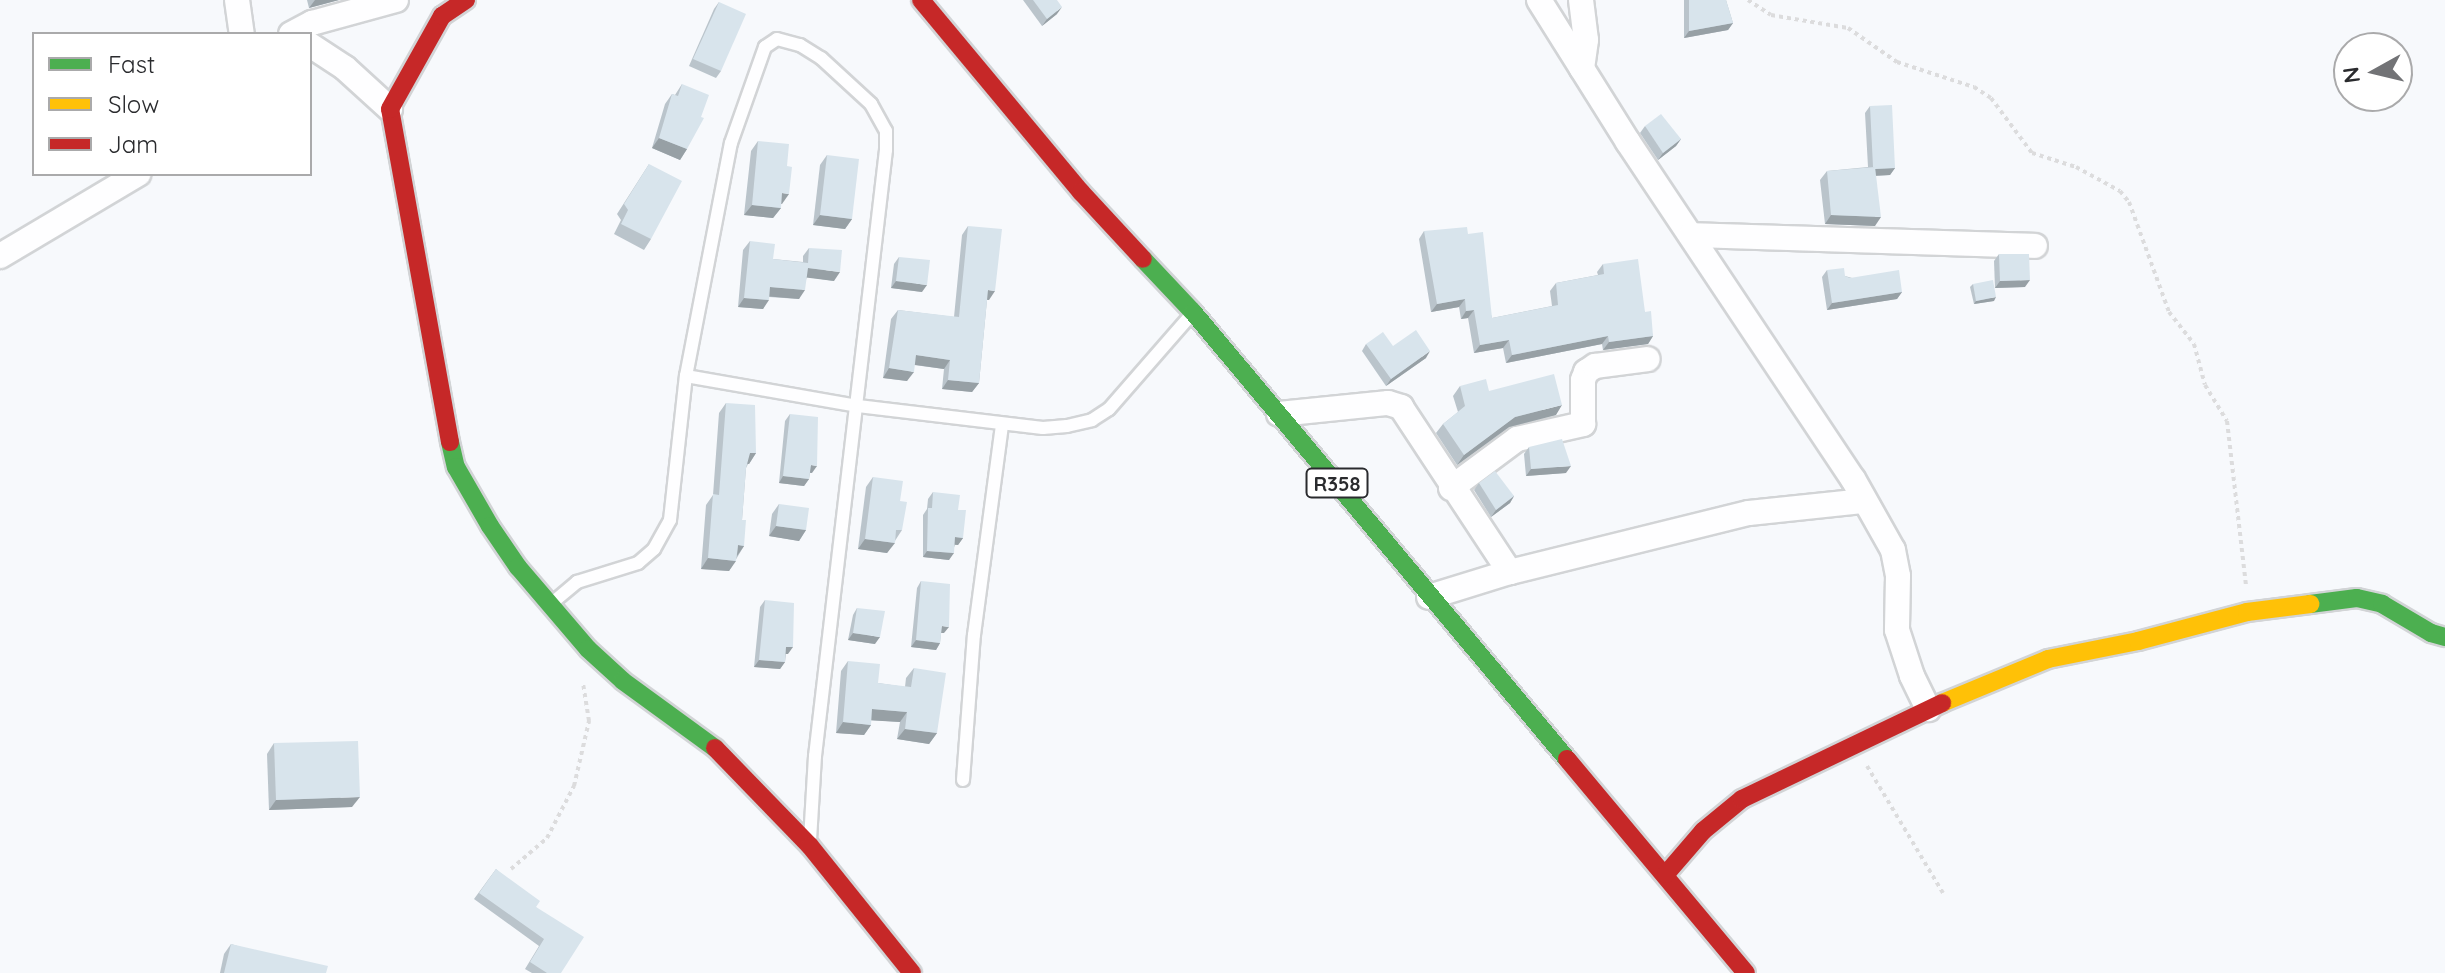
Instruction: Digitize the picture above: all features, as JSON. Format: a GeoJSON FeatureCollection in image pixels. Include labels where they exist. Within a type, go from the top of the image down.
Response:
{"type":"FeatureCollection","features":[{"type":"Feature","properties":{"kind":"street"},"geometry":{"type":"LineString","coordinates":[[237,0],[242,32]]}},
{"type":"Feature","properties":{"kind":"street"},"geometry":{"type":"LineString","coordinates":[[302,32],[312,23],[396,0]]}},
{"type":"Feature","properties":{"kind":"street"},"geometry":{"type":"LineString","coordinates":[[390,109],[442,16],[466,0]]}},
{"type":"Feature","properties":{"kind":"street","name":"R358"},"geometry":{"type":"LineString","coordinates":[[921,0],[1081,192],[1193,312],[1746,973]]}},
{"type":"Feature","properties":{"kind":"street"},"geometry":{"type":"LineString","coordinates":[[1539,0],[1864,501],[1896,557],[1897,630],[1912,676],[1928,709]]}},
{"type":"Feature","properties":{"kind":"street"},"geometry":{"type":"LineString","coordinates":[[1581,0],[1586,40],[1582,69]]}},
{"type":"Feature","properties":{"kind":"street"},"geometry":{"type":"LineString","coordinates":[[312,46],[345,68],[390,109],[442,410],[456,467],[490,526],[518,567],[588,649],[670,718],[719,751],[774,805],[912,973]]}},
{"type":"Feature","properties":{"kind":"street"},"geometry":{"type":"LineString","coordinates":[[0,256],[135,176]]}},
{"type":"Feature","properties":{"kind":"street"},"geometry":{"type":"LineString","coordinates":[[1691,235],[2035,246]]}},
{"type":"Feature","properties":{"kind":"street"},"geometry":{"type":"LineString","coordinates":[[1451,488],[1517,439],[1583,424],[1583,380],[1586,372],[1595,366],[1648,359]]}},
{"type":"Feature","properties":{"kind":"street"},"geometry":{"type":"LineString","coordinates":[[1279,414],[1388,403],[1401,407],[1451,488],[1510,572]]}},
{"type":"Feature","properties":{"kind":"street"},"geometry":{"type":"LineString","coordinates":[[1429,597],[1510,572],[1749,513],[1864,501]]}},
{"type":"Feature","properties":{"kind":"street"},"geometry":{"type":"LineString","coordinates":[[1666,874],[1703,831],[1742,799],[1928,709],[2048,659],[2151,638],[2247,612],[2364,598],[2445,637]]}},
{"type":"Feature","properties":{"kind":"lane"},"geometry":{"type":"LineString","coordinates":[[552,604],[577,582],[638,563],[654,549],[670,520],[686,376],[731,143],[765,47],[777,39],[785,40],[821,58],[871,104],[886,131],[858,406],[815,756],[810,846]]}},
{"type":"Feature","properties":{"kind":"lane"},"geometry":{"type":"LineString","coordinates":[[686,376],[858,406],[1043,428],[1092,420],[1109,409],[1193,312]]}},
{"type":"Feature","properties":{"kind":"lane"},"geometry":{"type":"LineString","coordinates":[[963,780],[974,635],[1002,424]]}},
{"type":"Feature","properties":{"kind":"path"},"geometry":{"type":"LineString","coordinates":[[1748,0],[1771,15],[1848,28],[1897,62],[1974,87],[1991,98],[2032,153],[2076,167],[2120,191],[2129,202],[2169,312],[2194,344],[2205,385],[2227,421],[2247,612]]}},
{"type":"Feature","properties":{"kind":"path"},"geometry":{"type":"LineString","coordinates":[[511,869],[547,838],[574,786],[589,721],[582,675],[588,649]]}},
{"type":"Feature","properties":{"kind":"path"},"geometry":{"type":"LineString","coordinates":[[1854,743],[1943,893]]}},
{"type":"Feature","properties":{"kind":"building"},"geometry":{"type":"Polygon","coordinates":[[[1033,0],[1057,0],[1062,7],[1047,19],[1033,0]]]}},
{"type":"Feature","properties":{"kind":"building"},"geometry":{"type":"Polygon","coordinates":[[[1689,0],[1726,0],[1733,23],[1689,31],[1689,0]]]}},
{"type":"Feature","properties":{"kind":"building"},"geometry":{"type":"Polygon","coordinates":[[[719,2],[746,14],[721,71],[693,59],[719,2]]]}},
{"type":"Feature","properties":{"kind":"building"},"geometry":{"type":"Polygon","coordinates":[[[682,84],[709,95],[701,117],[704,118],[687,149],[659,138],[672,94],[678,96],[682,84]]]}},
{"type":"Feature","properties":{"kind":"building"},"geometry":{"type":"Polygon","coordinates":[[[1892,105],[1895,168],[1875,169],[1870,106],[1892,105]]]}},
{"type":"Feature","properties":{"kind":"building"},"geometry":{"type":"Polygon","coordinates":[[[1661,114],[1681,139],[1663,153],[1645,126],[1661,114]]]}},
{"type":"Feature","properties":{"kind":"building"},"geometry":{"type":"Polygon","coordinates":[[[758,141],[789,144],[787,166],[792,167],[789,194],[782,193],[781,208],[752,205],[758,141]]]}},
{"type":"Feature","properties":{"kind":"building"},"geometry":{"type":"Polygon","coordinates":[[[827,155],[859,159],[852,219],[820,215],[827,155]]]}},
{"type":"Feature","properties":{"kind":"building"},"geometry":{"type":"Polygon","coordinates":[[[649,164],[682,181],[651,239],[621,224],[628,210],[624,204],[649,164]]]}},
{"type":"Feature","properties":{"kind":"building"},"geometry":{"type":"Polygon","coordinates":[[[1875,167],[1881,217],[1831,215],[1827,171],[1875,167]]]}},
{"type":"Feature","properties":{"kind":"building"},"geometry":{"type":"Polygon","coordinates":[[[968,226],[1002,229],[995,291],[988,290],[979,383],[948,380],[950,360],[916,355],[914,372],[889,368],[898,310],[959,317],[968,226]]]}},
{"type":"Feature","properties":{"kind":"building"},"geometry":{"type":"Polygon","coordinates":[[[1467,227],[1468,234],[1483,232],[1492,318],[1558,305],[1556,283],[1604,274],[1603,264],[1638,259],[1645,312],[1651,311],[1653,336],[1609,342],[1608,336],[1512,355],[1509,340],[1480,345],[1474,310],[1466,311],[1465,299],[1437,304],[1424,231],[1467,227]]]}},
{"type":"Feature","properties":{"kind":"building"},"geometry":{"type":"Polygon","coordinates":[[[750,241],[775,244],[773,259],[808,263],[809,248],[842,250],[840,272],[808,268],[805,290],[770,287],[769,300],[744,298],[750,241]]]}},
{"type":"Feature","properties":{"kind":"building"},"geometry":{"type":"Polygon","coordinates":[[[1999,254],[2029,254],[2030,280],[2000,281],[1999,254]]]}},
{"type":"Feature","properties":{"kind":"building"},"geometry":{"type":"Polygon","coordinates":[[[899,257],[930,260],[927,285],[896,281],[899,257]]]}},
{"type":"Feature","properties":{"kind":"building"},"geometry":{"type":"Polygon","coordinates":[[[1844,268],[1845,276],[1850,278],[1899,270],[1902,292],[1832,303],[1827,270],[1844,268]]]}},
{"type":"Feature","properties":{"kind":"building"},"geometry":{"type":"Polygon","coordinates":[[[1993,280],[1996,297],[1976,301],[1973,284],[1993,280]]]}},
{"type":"Feature","properties":{"kind":"building"},"geometry":{"type":"Polygon","coordinates":[[[1416,330],[1430,351],[1391,379],[1366,344],[1383,332],[1393,346],[1416,330]]]}},
{"type":"Feature","properties":{"kind":"building"},"geometry":{"type":"Polygon","coordinates":[[[1554,374],[1562,405],[1515,417],[1464,455],[1443,424],[1465,406],[1460,386],[1486,379],[1489,391],[1554,374]]]}},
{"type":"Feature","properties":{"kind":"building"},"geometry":{"type":"Polygon","coordinates":[[[726,403],[755,405],[756,453],[750,453],[746,468],[742,520],[746,520],[744,546],[738,545],[736,561],[708,558],[713,494],[719,495],[726,403]]]}},
{"type":"Feature","properties":{"kind":"building"},"geometry":{"type":"Polygon","coordinates":[[[790,414],[818,417],[817,466],[811,465],[809,479],[783,476],[790,414]]]}},
{"type":"Feature","properties":{"kind":"building"},"geometry":{"type":"Polygon","coordinates":[[[1562,439],[1571,466],[1531,469],[1529,447],[1562,439]]]}},
{"type":"Feature","properties":{"kind":"building"},"geometry":{"type":"Polygon","coordinates":[[[1495,471],[1514,496],[1496,510],[1479,483],[1495,471]]]}},
{"type":"Feature","properties":{"kind":"building"},"geometry":{"type":"Polygon","coordinates":[[[873,477],[903,481],[900,501],[907,502],[902,530],[896,530],[895,543],[865,539],[873,477]]]}},
{"type":"Feature","properties":{"kind":"building"},"geometry":{"type":"Polygon","coordinates":[[[933,492],[960,495],[958,510],[966,510],[963,538],[955,537],[954,553],[927,551],[928,508],[932,508],[933,492]]]}},
{"type":"Feature","properties":{"kind":"building"},"geometry":{"type":"Polygon","coordinates":[[[779,504],[809,508],[806,530],[776,526],[779,504]]]}},
{"type":"Feature","properties":{"kind":"building"},"geometry":{"type":"Polygon","coordinates":[[[921,581],[950,584],[949,627],[942,626],[940,643],[916,640],[921,581]]]}},
{"type":"Feature","properties":{"kind":"building"},"geometry":{"type":"Polygon","coordinates":[[[765,600],[794,603],[793,647],[786,647],[785,662],[759,660],[765,600]]]}},
{"type":"Feature","properties":{"kind":"building"},"geometry":{"type":"Polygon","coordinates":[[[857,608],[885,611],[880,637],[853,633],[857,608]]]}},
{"type":"Feature","properties":{"kind":"building"},"geometry":{"type":"Polygon","coordinates":[[[848,661],[880,664],[878,683],[911,687],[914,668],[946,673],[937,733],[905,729],[907,712],[872,709],[871,725],[843,722],[848,661]]]}},
{"type":"Feature","properties":{"kind":"building"},"geometry":{"type":"Polygon","coordinates":[[[358,741],[360,797],[276,800],[274,743],[358,741]]]}},
{"type":"Feature","properties":{"kind":"building"},"geometry":{"type":"Polygon","coordinates":[[[496,869],[540,901],[536,907],[584,937],[561,973],[547,973],[530,962],[544,939],[479,893],[496,869]]]}},
{"type":"Feature","properties":{"kind":"building"},"geometry":{"type":"Polygon","coordinates":[[[231,944],[328,966],[326,973],[224,973],[231,944]]]}},
{"type":"Feature","properties":{"kind":"traffic: fast"},"geometry":{"type":"LineString","coordinates":[[1143,259],[1193,312],[1567,759]]}},
{"type":"Feature","properties":{"kind":"traffic: fast"},"geometry":{"type":"LineString","coordinates":[[450,442],[456,467],[490,526],[518,567],[588,649],[623,681],[715,748]]}},
{"type":"Feature","properties":{"kind":"traffic: fast"},"geometry":{"type":"LineString","coordinates":[[2310,604],[2357,598],[2382,604],[2431,633],[2445,637]]}},
{"type":"Feature","properties":{"kind":"traffic: slow"},"geometry":{"type":"LineString","coordinates":[[1942,703],[2048,659],[2138,641],[2247,612],[2310,604]]}},
{"type":"Feature","properties":{"kind":"traffic: jam"},"geometry":{"type":"LineString","coordinates":[[450,442],[390,109],[442,16],[466,0]]}},
{"type":"Feature","properties":{"kind":"traffic: jam"},"geometry":{"type":"LineString","coordinates":[[921,0],[1081,192],[1143,259]]}},
{"type":"Feature","properties":{"kind":"traffic: jam"},"geometry":{"type":"LineString","coordinates":[[1666,874],[1703,831],[1742,799],[1942,703]]}},
{"type":"Feature","properties":{"kind":"traffic: jam"},"geometry":{"type":"LineString","coordinates":[[715,748],[810,846],[912,973]]}},
{"type":"Feature","properties":{"kind":"traffic: jam"},"geometry":{"type":"LineString","coordinates":[[1567,759],[1746,973]]}}]}
